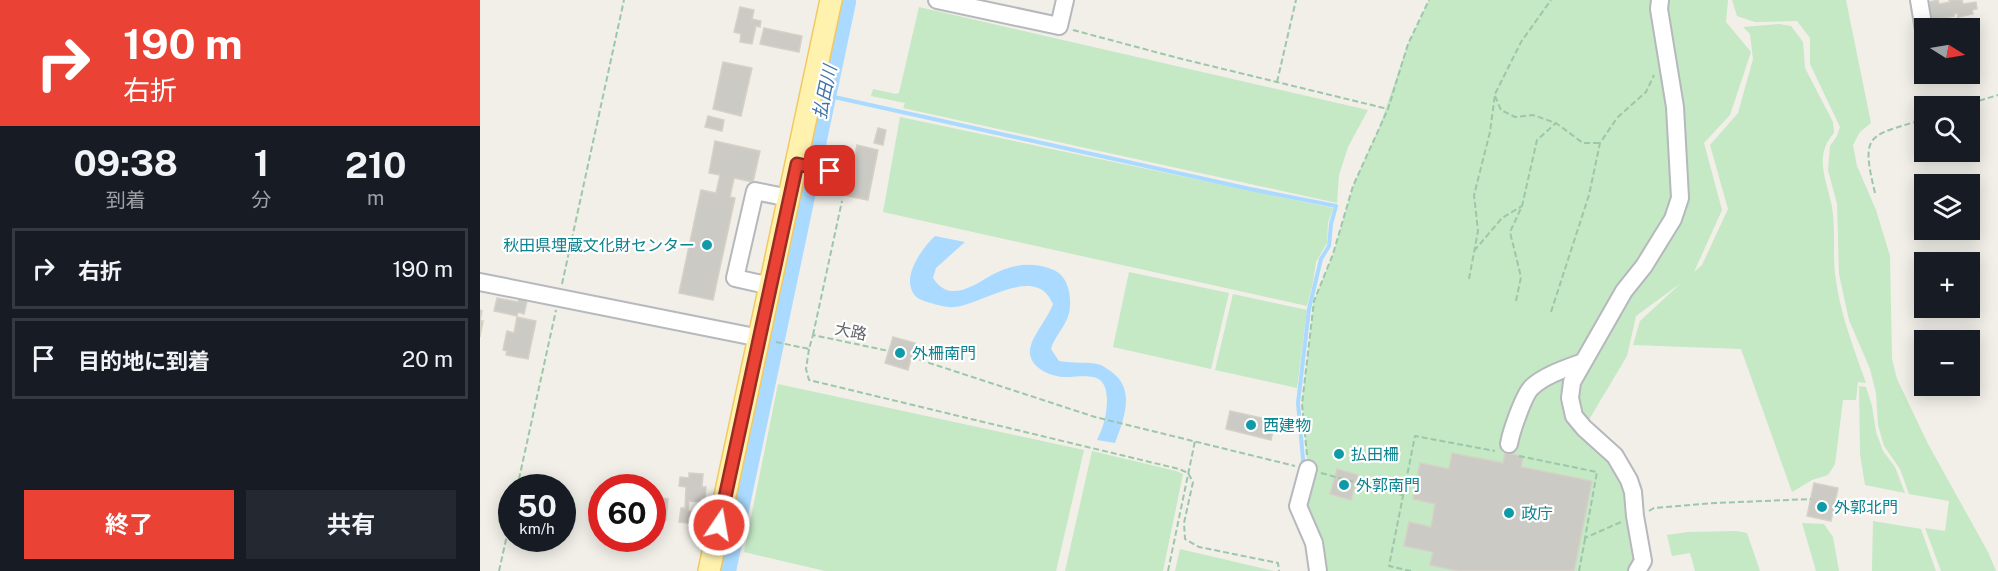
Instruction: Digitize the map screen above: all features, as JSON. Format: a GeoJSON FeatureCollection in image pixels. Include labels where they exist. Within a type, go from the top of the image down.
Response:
{"type":"FeatureCollection","features":[{"type":"Feature","properties":{"kind":"main road"},"geometry":{"type":"LineString","coordinates":[[709,571],[831,0]]}},
{"type":"Feature","properties":{"kind":"street"},"geometry":{"type":"LineString","coordinates":[[937,0],[1059,26],[1065,0]]}},
{"type":"Feature","properties":{"kind":"street"},"geometry":{"type":"LineString","coordinates":[[1638,571],[1643,561],[1633,492],[1629,480],[1615,456],[1574,416],[1570,398],[1572,382],[1583,362],[1624,291],[1644,266],[1673,219],[1680,198],[1675,107],[1659,9],[1660,0]]}},
{"type":"Feature","properties":{"kind":"street"},"geometry":{"type":"LineString","coordinates":[[1919,0],[1922,18]]}},
{"type":"Feature","properties":{"kind":"street"},"geometry":{"type":"LineString","coordinates":[[797,164],[830,171]]}},
{"type":"Feature","properties":{"kind":"street"},"geometry":{"type":"LineString","coordinates":[[771,286],[735,278],[755,190],[789,198]]}},
{"type":"Feature","properties":{"kind":"street"},"geometry":{"type":"LineString","coordinates":[[480,282],[760,338]]}},
{"type":"Feature","properties":{"kind":"street"},"geometry":{"type":"LineString","coordinates":[[1509,451],[1512,429],[1530,387],[1583,362]]}},
{"type":"Feature","properties":{"kind":"street"},"geometry":{"type":"LineString","coordinates":[[1308,469],[1298,506],[1314,543],[1318,571]]}},
{"type":"Feature","properties":{"kind":"path"},"geometry":{"type":"LineString","coordinates":[[520,474],[624,0]]}},
{"type":"Feature","properties":{"kind":"path"},"geometry":{"type":"LineString","coordinates":[[1277,83],[1296,0]]}},
{"type":"Feature","properties":{"kind":"path"},"geometry":{"type":"LineString","coordinates":[[1308,469],[1302,404],[1314,301],[1333,254],[1353,186],[1388,109],[1408,44],[1430,0]]}},
{"type":"Feature","properties":{"kind":"path"},"geometry":{"type":"LineString","coordinates":[[1469,279],[1478,231],[1474,195],[1490,132],[1495,94],[1521,42],[1551,0]]}},
{"type":"Feature","properties":{"kind":"path"},"geometry":{"type":"LineString","coordinates":[[1059,26],[1277,83],[1388,109]]}},
{"type":"Feature","properties":{"kind":"path"},"geometry":{"type":"LineString","coordinates":[[1551,312],[1589,195],[1600,143],[1617,118],[1646,92],[1654,75]]}},
{"type":"Feature","properties":{"kind":"path"},"geometry":{"type":"LineString","coordinates":[[1495,94],[1501,110],[1515,117],[1533,115],[1556,123],[1583,143],[1600,143]]}},
{"type":"Feature","properties":{"kind":"path"},"geometry":{"type":"LineString","coordinates":[[1980,100],[1998,95]]}},
{"type":"Feature","properties":{"kind":"path"},"geometry":{"type":"LineString","coordinates":[[1875,193],[1868,164],[1868,149],[1871,140],[1878,134],[1914,122]]}},
{"type":"Feature","properties":{"kind":"path"},"geometry":{"type":"LineString","coordinates":[[1516,302],[1521,277],[1510,232],[1522,206],[1537,140],[1556,123]]}},
{"type":"Feature","properties":{"kind":"path"},"geometry":{"type":"LineString","coordinates":[[813,335],[842,201]]}},
{"type":"Feature","properties":{"kind":"path"},"geometry":{"type":"LineString","coordinates":[[1473,252],[1503,218],[1522,206]]}},
{"type":"Feature","properties":{"kind":"path","name":"大路"},"geometry":{"type":"LineString","coordinates":[[889,351],[813,335],[806,369],[809,380],[1179,468],[1188,473]]}},
{"type":"Feature","properties":{"kind":"path"},"geometry":{"type":"LineString","coordinates":[[783,344],[809,349]]}},
{"type":"Feature","properties":{"kind":"path"},"geometry":{"type":"LineString","coordinates":[[911,357],[1095,417],[1308,469],[1402,495]]}},
{"type":"Feature","properties":{"kind":"path"},"geometry":{"type":"LineString","coordinates":[[1411,571],[1389,566],[1415,436],[1509,451],[1597,472],[1579,571]]}},
{"type":"Feature","properties":{"kind":"path"},"geometry":{"type":"LineString","coordinates":[[1168,571],[1195,441]]}},
{"type":"Feature","properties":{"kind":"path"},"geometry":{"type":"LineString","coordinates":[[1188,473],[1193,482],[1184,523],[1185,539],[1199,547],[1278,563],[1279,571]]}},
{"type":"Feature","properties":{"kind":"path"},"geometry":{"type":"LineString","coordinates":[[1586,538],[1654,508],[1811,499]]}},
{"type":"Feature","properties":{"kind":"path"},"geometry":{"type":"LineString","coordinates":[[499,571],[503,552]]}},
{"type":"Feature","properties":{"kind":"green space"},"geometry":{"type":"Polygon","coordinates":[[[1429,0],[1728,0],[1726,22],[1751,52],[1730,115],[1704,143],[1722,210],[1694,272],[1702,265],[1728,209],[1710,145],[1738,113],[1753,59],[1750,34],[1743,27],[1779,24],[1791,26],[1803,42],[1805,68],[1833,122],[1834,133],[1824,151],[1823,169],[1832,207],[1835,272],[1845,320],[1866,383],[1858,382],[1856,400],[1843,400],[1835,464],[1828,475],[1812,480],[1792,492],[1741,349],[1633,345],[1640,321],[1681,283],[1636,316],[1627,356],[1584,428],[1629,480],[1637,571],[1318,571],[1298,506],[1308,469],[1302,404],[1314,301],[1333,254],[1353,186],[1379,128],[1408,44],[1429,0]]]}},
{"type":"Feature","properties":{"kind":"green space"},"geometry":{"type":"Polygon","coordinates":[[[1732,0],[1846,0],[1871,123],[1860,132],[1853,145],[1857,166],[1876,210],[1890,256],[1892,359],[1897,379],[1928,444],[1988,552],[1996,571],[1941,571],[1925,528],[1945,531],[1949,501],[1909,494],[1900,469],[1884,446],[1878,425],[1876,393],[1870,369],[1849,320],[1839,274],[1837,204],[1828,170],[1830,146],[1840,127],[1810,64],[1810,38],[1797,21],[1755,22],[1737,16],[1732,0]]]}},
{"type":"Feature","properties":{"kind":"green space"},"geometry":{"type":"Polygon","coordinates":[[[919,7],[1368,110],[1348,147],[1339,175],[1337,203],[903,108],[905,103],[871,96],[873,89],[899,93],[919,7]]]}},
{"type":"Feature","properties":{"kind":"green space"},"geometry":{"type":"Polygon","coordinates":[[[900,117],[1333,208],[1328,223],[1327,243],[1316,262],[1307,306],[883,212],[900,117]]]}},
{"type":"Feature","properties":{"kind":"green space"},"geometry":{"type":"Polygon","coordinates":[[[1129,272],[1229,293],[1211,369],[1113,347],[1129,272]]]}},
{"type":"Feature","properties":{"kind":"green space"},"geometry":{"type":"Polygon","coordinates":[[[1233,294],[1307,310],[1297,388],[1215,370],[1233,294]]]}},
{"type":"Feature","properties":{"kind":"green space"},"geometry":{"type":"Polygon","coordinates":[[[778,384],[1084,450],[1056,571],[825,571],[744,552],[778,384]]]}},
{"type":"Feature","properties":{"kind":"green space"},"geometry":{"type":"Polygon","coordinates":[[[1859,386],[1866,387],[1876,432],[1883,451],[1895,467],[1905,493],[1865,485],[1860,454],[1859,386]]]}},
{"type":"Feature","properties":{"kind":"green space"},"geometry":{"type":"Polygon","coordinates":[[[1092,451],[1183,474],[1163,571],[1065,571],[1092,451]]]}},
{"type":"Feature","properties":{"kind":"green space"},"geometry":{"type":"Polygon","coordinates":[[[1873,521],[1921,529],[1936,571],[1872,571],[1873,521]]]}},
{"type":"Feature","properties":{"kind":"green space"},"geometry":{"type":"Polygon","coordinates":[[[1802,523],[1824,524],[1833,537],[1839,571],[1816,571],[1802,523]]]}},
{"type":"Feature","properties":{"kind":"green space"},"geometry":{"type":"Polygon","coordinates":[[[1737,531],[1747,533],[1760,571],[1695,571],[1690,553],[1672,556],[1667,535],[1688,532],[1737,531]]]}},
{"type":"Feature","properties":{"kind":"green space"},"geometry":{"type":"Polygon","coordinates":[[[1180,549],[1274,571],[1175,571],[1180,549]]]}},
{"type":"Feature","properties":{"kind":"water"},"geometry":{"type":"Polygon","coordinates":[[[935,236],[965,242],[936,268],[933,278],[940,286],[948,290],[966,289],[997,272],[1020,265],[1036,265],[1056,271],[1061,275],[1069,290],[1070,307],[1067,318],[1051,349],[1059,361],[1101,365],[1120,380],[1124,388],[1126,406],[1115,443],[1097,440],[1103,425],[1107,399],[1106,390],[1099,379],[1087,376],[1061,377],[1049,374],[1034,364],[1030,348],[1053,304],[1043,290],[1028,286],[1018,287],[951,307],[923,301],[914,295],[910,283],[912,270],[926,245],[935,236]]]}},
{"type":"Feature","properties":{"kind":"building"},"geometry":{"type":"Polygon","coordinates":[[[1938,0],[1939,4],[1950,2],[1949,0],[1962,0],[1963,4],[1976,2],[1977,9],[1972,10],[1973,14],[1958,17],[1958,13],[1954,16],[1932,18],[1929,2],[1938,0]]]}},
{"type":"Feature","properties":{"kind":"building"},"geometry":{"type":"Polygon","coordinates":[[[740,7],[754,10],[752,19],[761,21],[760,27],[756,26],[752,44],[740,42],[741,34],[734,32],[740,7]]]}},
{"type":"Feature","properties":{"kind":"building"},"geometry":{"type":"Polygon","coordinates":[[[764,28],[802,36],[799,52],[760,44],[764,28]]]}},
{"type":"Feature","properties":{"kind":"building"},"geometry":{"type":"Polygon","coordinates":[[[723,62],[752,68],[741,116],[713,109],[723,62]]]}},
{"type":"Feature","properties":{"kind":"building"},"geometry":{"type":"Polygon","coordinates":[[[708,116],[724,120],[722,131],[705,127],[708,116]]]}},
{"type":"Feature","properties":{"kind":"building"},"geometry":{"type":"Polygon","coordinates":[[[878,128],[886,130],[883,145],[874,143],[878,128]]]}},
{"type":"Feature","properties":{"kind":"building","name":"秋田県埋蔵文化財センター"},"geometry":{"type":"Polygon","coordinates":[[[715,141],[760,151],[753,182],[734,178],[730,197],[735,198],[713,300],[679,293],[701,190],[716,193],[720,175],[709,173],[715,141]]]}},
{"type":"Feature","properties":{"kind":"building"},"geometry":{"type":"Polygon","coordinates":[[[857,145],[878,150],[868,200],[847,196],[857,145]]]}},
{"type":"Feature","properties":{"kind":"building"},"geometry":{"type":"Polygon","coordinates":[[[497,298],[518,302],[519,299],[527,301],[524,314],[518,312],[517,316],[494,311],[497,298]]]}},
{"type":"Feature","properties":{"kind":"building"},"geometry":{"type":"Polygon","coordinates":[[[517,317],[536,321],[528,359],[506,355],[507,351],[503,350],[507,331],[514,333],[517,317]]]}},
{"type":"Feature","properties":{"kind":"building"},"geometry":{"type":"Polygon","coordinates":[[[480,321],[483,321],[480,337],[480,321]]]}},
{"type":"Feature","properties":{"kind":"building","name":"外柵南門"},"geometry":{"type":"Polygon","coordinates":[[[893,337],[915,343],[908,370],[885,363],[893,337]]]}},
{"type":"Feature","properties":{"kind":"building","name":"西建物"},"geometry":{"type":"Polygon","coordinates":[[[1230,411],[1275,421],[1271,440],[1226,429],[1230,411]]]}},
{"type":"Feature","properties":{"kind":"building","name":"政庁"},"geometry":{"type":"Polygon","coordinates":[[[1452,453],[1503,463],[1505,453],[1523,456],[1521,467],[1592,481],[1574,571],[1458,571],[1430,565],[1433,552],[1404,546],[1409,522],[1431,527],[1435,504],[1413,499],[1420,463],[1449,469],[1452,453]]]}},
{"type":"Feature","properties":{"kind":"building","name":"外郭南門"},"geometry":{"type":"Polygon","coordinates":[[[1337,469],[1358,475],[1351,500],[1330,494],[1337,469]]]}},
{"type":"Feature","properties":{"kind":"building"},"geometry":{"type":"Polygon","coordinates":[[[689,473],[703,474],[702,487],[706,487],[705,498],[701,498],[700,502],[689,501],[688,511],[697,511],[697,524],[679,522],[681,508],[685,508],[686,487],[679,486],[680,477],[689,478],[689,473]]]}},
{"type":"Feature","properties":{"kind":"building","name":"外郭北門"},"geometry":{"type":"Polygon","coordinates":[[[1814,483],[1838,488],[1831,521],[1807,516],[1814,483]]]}},
{"type":"Feature","properties":{"kind":"waterway","name":"払田川"},"geometry":{"type":"LineString","coordinates":[[725,571],[844,0]]}},
{"type":"Feature","properties":{"kind":"waterway"},"geometry":{"type":"LineString","coordinates":[[825,95],[1336,206],[1331,224],[1329,246],[1321,259],[1309,309],[1298,403],[1302,468]]}},
{"type":"Feature","properties":{"kind":"place","name":"秋田県埋蔵文化財センター"},"geometry":{"type":"Point","coordinates":[707,245]}},
{"type":"Feature","properties":{"kind":"place","name":"外柵南門"},"geometry":{"type":"Point","coordinates":[900,353]}},
{"type":"Feature","properties":{"kind":"place","name":"西建物"},"geometry":{"type":"Point","coordinates":[1251,425]}},
{"type":"Feature","properties":{"kind":"place","name":"払田柵"},"geometry":{"type":"Point","coordinates":[1339,454]}},
{"type":"Feature","properties":{"kind":"place","name":"外郭南門"},"geometry":{"type":"Point","coordinates":[1344,485]}},
{"type":"Feature","properties":{"kind":"place","name":"外郭北門"},"geometry":{"type":"Point","coordinates":[1822,507]}},
{"type":"Feature","properties":{"kind":"place","name":"政庁"},"geometry":{"type":"Point","coordinates":[1509,513]}},
{"type":"Feature","properties":{"kind":"route"},"geometry":{"type":"LineString","coordinates":[[719,525],[797,164],[830,171]]}}]}
